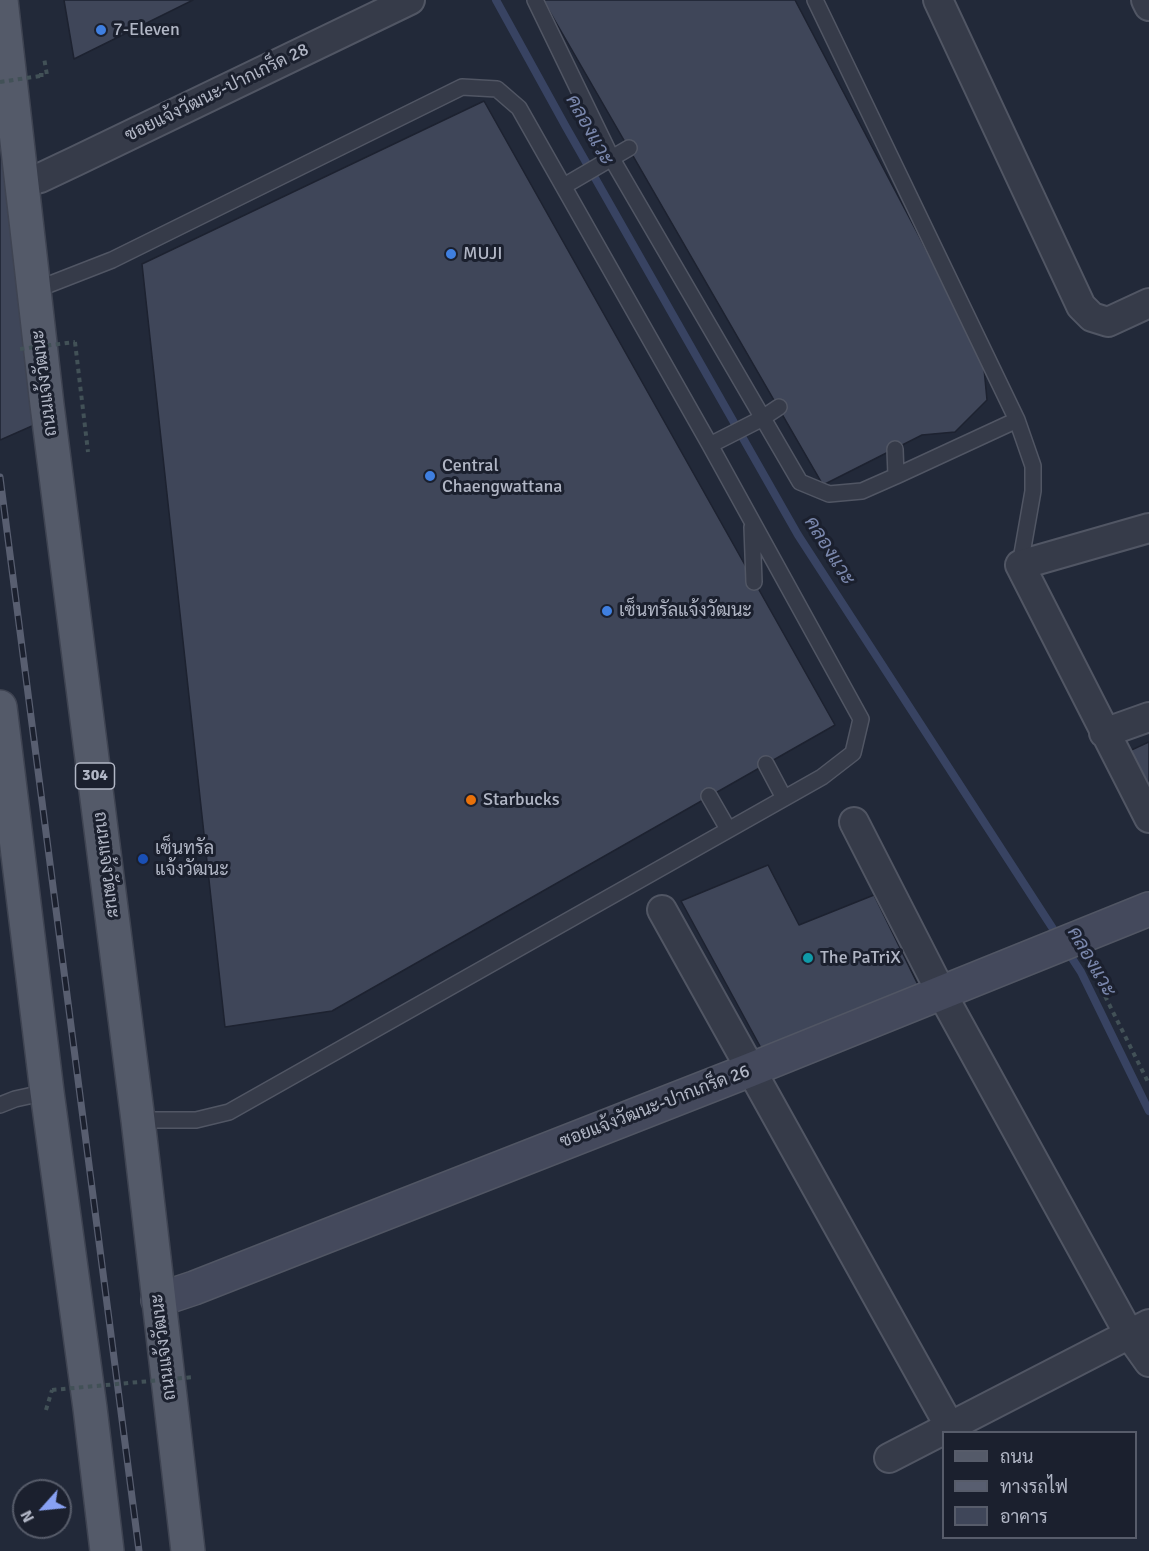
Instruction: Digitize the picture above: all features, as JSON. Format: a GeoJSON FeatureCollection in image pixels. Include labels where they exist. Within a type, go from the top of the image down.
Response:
{"type":"FeatureCollection","features":[{"type":"Feature","properties":{"kind":"main road","name":"ถนนแจ้งวัฒนะ"},"geometry":{"type":"LineString","coordinates":[[1,0],[47,405],[138,1120],[188,1551]]}},
{"type":"Feature","properties":{"kind":"main road"},"geometry":{"type":"LineString","coordinates":[[0,707],[46,1092],[107,1551]]}},
{"type":"Feature","properties":{"kind":"street","name":"ซอยแจ้งวัฒนะ-ปากเกร็ด 28"},"geometry":{"type":"LineString","coordinates":[[22,183],[40,178],[410,0]]}},
{"type":"Feature","properties":{"kind":"street"},"geometry":{"type":"LineString","coordinates":[[938,0],[1081,306],[1092,317],[1108,322],[1149,303]]}},
{"type":"Feature","properties":{"kind":"street"},"geometry":{"type":"LineString","coordinates":[[1146,0],[1149,6]]}},
{"type":"Feature","properties":{"kind":"street"},"geometry":{"type":"LineString","coordinates":[[1149,528],[1020,565],[1149,818]]}},
{"type":"Feature","properties":{"kind":"street"},"geometry":{"type":"LineString","coordinates":[[1104,733],[1149,717]]}},
{"type":"Feature","properties":{"kind":"street"},"geometry":{"type":"LineString","coordinates":[[854,822],[942,994],[1139,1329],[1149,1362]]}},
{"type":"Feature","properties":{"kind":"street","name":"ซอยแจ้งวัฒนะ-ปากเกร็ด 26"},"geometry":{"type":"LineString","coordinates":[[158,1300],[194,1288],[750,1070],[1149,909]]}},
{"type":"Feature","properties":{"kind":"street"},"geometry":{"type":"LineString","coordinates":[[662,910],[950,1427]]}},
{"type":"Feature","properties":{"kind":"street"},"geometry":{"type":"LineString","coordinates":[[942,1431],[1139,1329]]}},
{"type":"Feature","properties":{"kind":"street"},"geometry":{"type":"LineString","coordinates":[[889,1458],[942,1431]]}},
{"type":"Feature","properties":{"kind":"lane"},"geometry":{"type":"LineString","coordinates":[[535,0],[608,161],[756,421],[800,482],[829,494],[862,491],[1017,420]]}},
{"type":"Feature","properties":{"kind":"lane"},"geometry":{"type":"LineString","coordinates":[[815,0],[1017,420],[1033,466],[1033,490],[1020,565]]}},
{"type":"Feature","properties":{"kind":"lane"},"geometry":{"type":"LineString","coordinates":[[35,290],[112,260],[462,87],[496,89],[519,108],[861,719],[853,753],[822,777],[229,1112],[196,1120],[138,1120]]}},
{"type":"Feature","properties":{"kind":"lane"},"geometry":{"type":"LineString","coordinates":[[564,186],[629,148]]}},
{"type":"Feature","properties":{"kind":"lane"},"geometry":{"type":"LineString","coordinates":[[710,446],[778,407]]}},
{"type":"Feature","properties":{"kind":"lane"},"geometry":{"type":"LineString","coordinates":[[895,449],[897,476]]}},
{"type":"Feature","properties":{"kind":"lane"},"geometry":{"type":"LineString","coordinates":[[752,524],[754,582]]}},
{"type":"Feature","properties":{"kind":"lane"},"geometry":{"type":"LineString","coordinates":[[766,764],[784,798]]}},
{"type":"Feature","properties":{"kind":"lane"},"geometry":{"type":"LineString","coordinates":[[710,796],[728,829]]}},
{"type":"Feature","properties":{"kind":"lane"},"geometry":{"type":"LineString","coordinates":[[0,1104],[15,1098],[46,1092]]}},
{"type":"Feature","properties":{"kind":"path"},"geometry":{"type":"LineString","coordinates":[[0,82],[47,75],[44,58]]}},
{"type":"Feature","properties":{"kind":"path"},"geometry":{"type":"LineString","coordinates":[[20,349],[75,342],[88,452]]}},
{"type":"Feature","properties":{"kind":"path"},"geometry":{"type":"LineString","coordinates":[[1063,944],[1149,1084]]}},
{"type":"Feature","properties":{"kind":"path"},"geometry":{"type":"LineString","coordinates":[[46,1410],[52,1390],[194,1377]]}},
{"type":"Feature","properties":{"kind":"building","name":"7-Eleven"},"geometry":{"type":"Polygon","coordinates":[[[64,0],[193,0],[74,59],[64,0]]]}},
{"type":"Feature","properties":{"kind":"building"},"geometry":{"type":"Polygon","coordinates":[[[543,0],[795,0],[983,358],[987,400],[955,432],[922,435],[823,485],[543,0]]]}},
{"type":"Feature","properties":{"kind":"building"},"geometry":{"type":"Polygon","coordinates":[[[0,36],[41,422],[0,440],[0,36]]]}},
{"type":"Feature","properties":{"kind":"building","name":"Central Chaengwattana"},"geometry":{"type":"Polygon","coordinates":[[[484,101],[835,725],[332,1011],[225,1027],[142,264],[484,101]]]}},
{"type":"Feature","properties":{"kind":"building"},"geometry":{"type":"Polygon","coordinates":[[[1149,742],[1149,799],[1125,753],[1149,742]]]}},
{"type":"Feature","properties":{"kind":"building","name":"The PaTriX"},"geometry":{"type":"Polygon","coordinates":[[[768,865],[799,925],[874,895],[921,991],[761,1048],[681,901],[768,865]]]}},
{"type":"Feature","properties":{"kind":"waterway","name":"คลองแวะ"},"geometry":{"type":"LineString","coordinates":[[496,0],[798,535],[1059,938]]}},
{"type":"Feature","properties":{"kind":"waterway","name":"คลองแวะ"},"geometry":{"type":"LineString","coordinates":[[1066,949],[1081,972],[1149,1111]]}},
{"type":"Feature","properties":{"kind":"railway"},"geometry":{"type":"LineString","coordinates":[[0,477],[139,1551]]}},
{"type":"Feature","properties":{"kind":"place","name":"7-Eleven"},"geometry":{"type":"Point","coordinates":[101,30]}},
{"type":"Feature","properties":{"kind":"place","name":"MUJI"},"geometry":{"type":"Point","coordinates":[451,254]}},
{"type":"Feature","properties":{"kind":"place","name":"Central Chaengwattana"},"geometry":{"type":"Point","coordinates":[430,476]}},
{"type":"Feature","properties":{"kind":"place","name":"เซ็นทรัลแจ้งวัฒนะ"},"geometry":{"type":"Point","coordinates":[607,611]}},
{"type":"Feature","properties":{"kind":"place","name":"Starbucks"},"geometry":{"type":"Point","coordinates":[471,800]}},
{"type":"Feature","properties":{"kind":"place","name":"เซ็นทรัล แจ้งวัฒนะ"},"geometry":{"type":"Point","coordinates":[143,859]}},
{"type":"Feature","properties":{"kind":"place","name":"The PaTriX"},"geometry":{"type":"Point","coordinates":[808,958]}}]}
